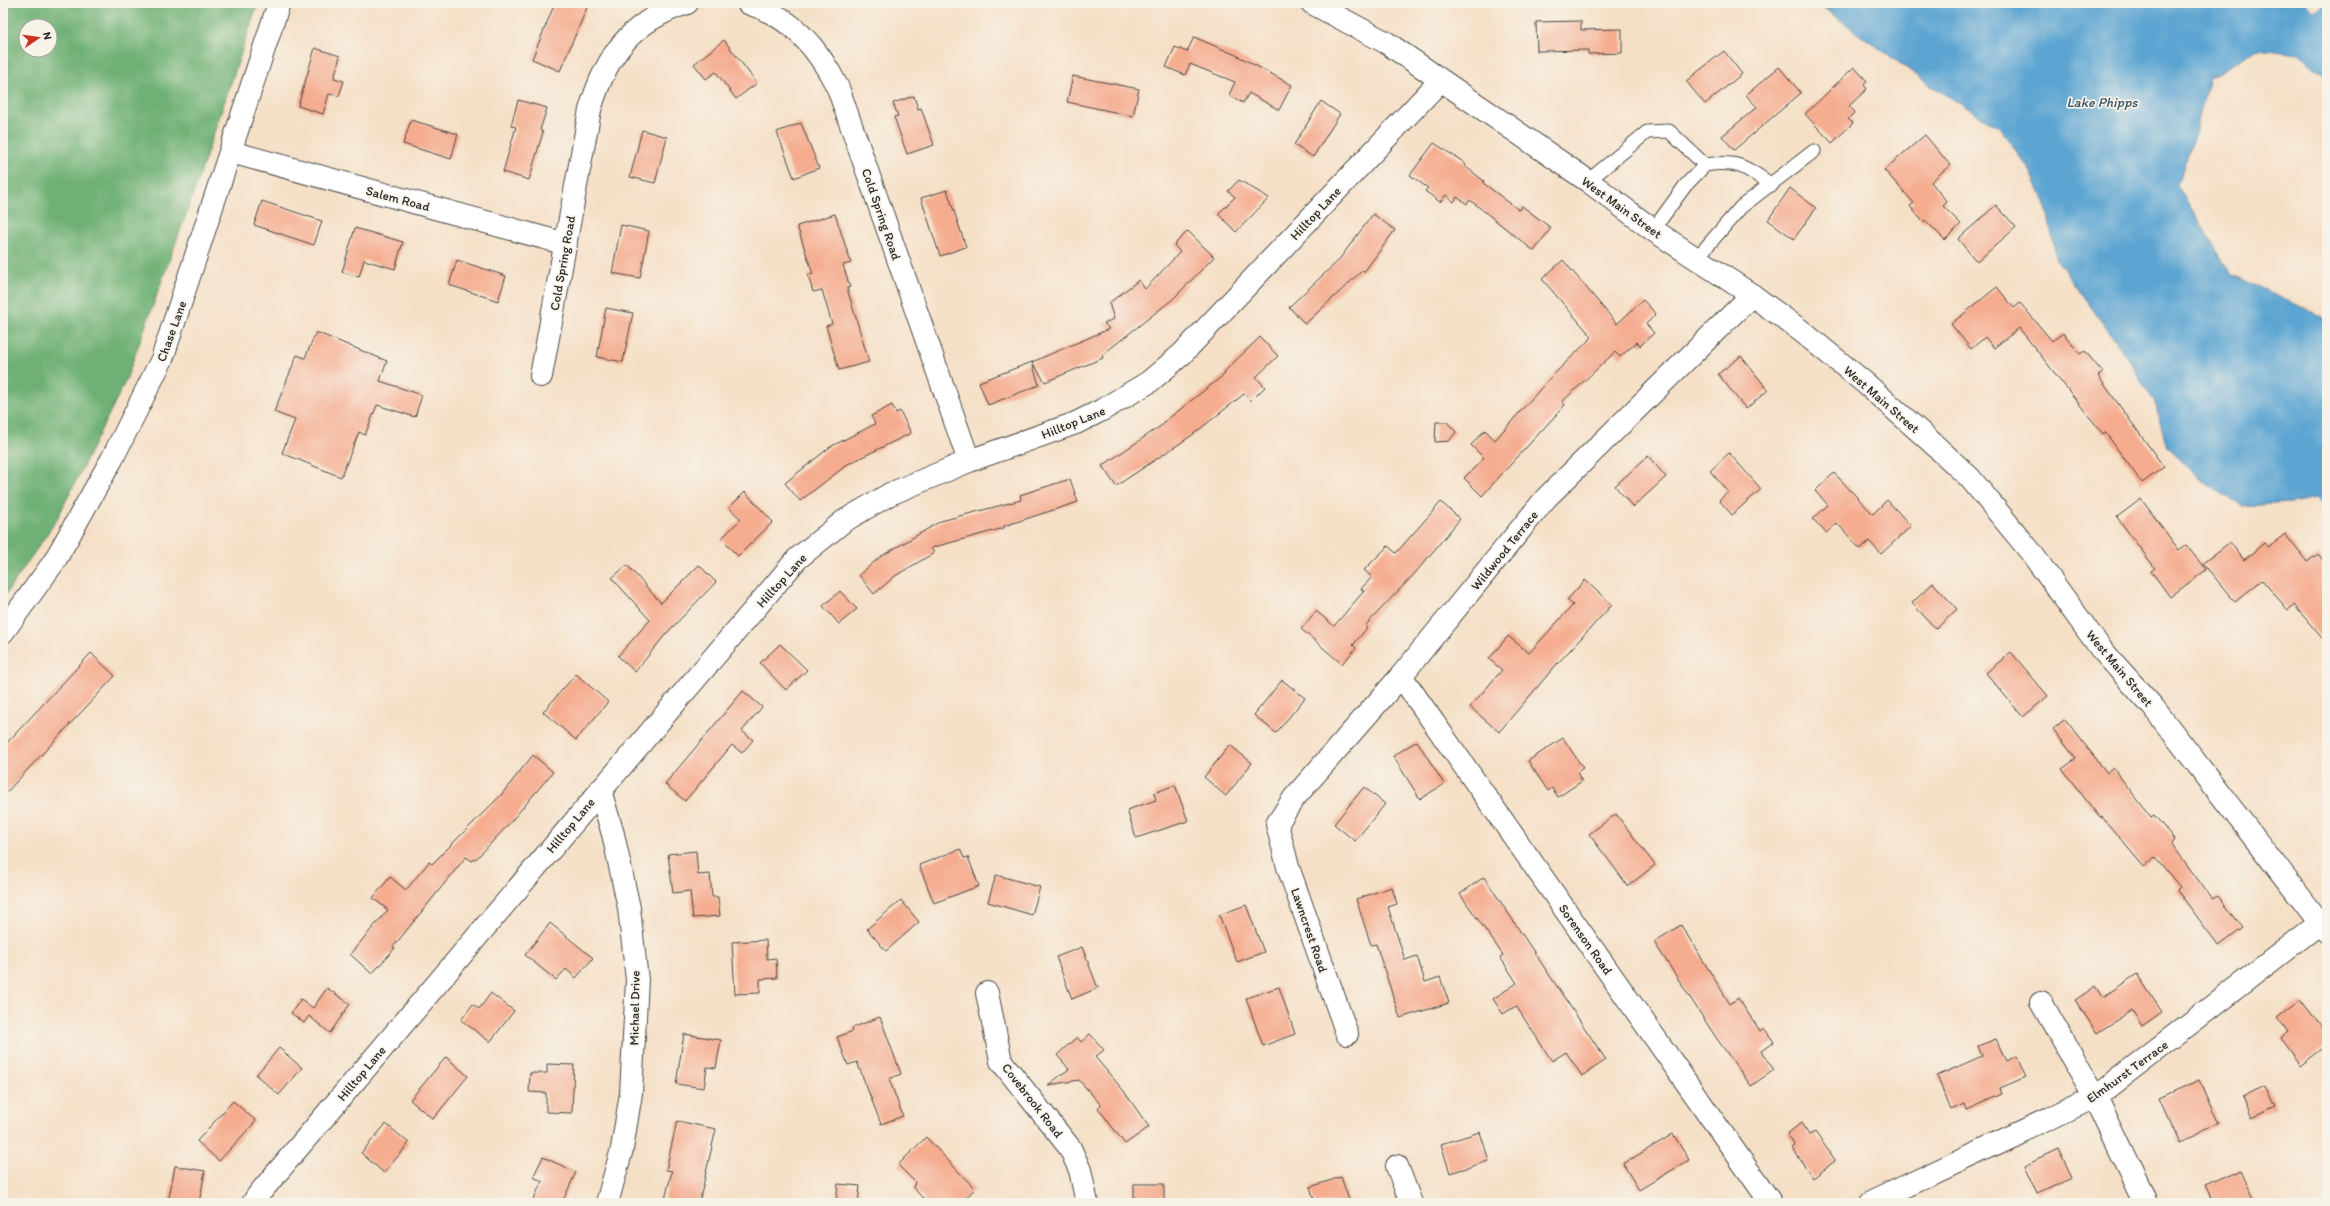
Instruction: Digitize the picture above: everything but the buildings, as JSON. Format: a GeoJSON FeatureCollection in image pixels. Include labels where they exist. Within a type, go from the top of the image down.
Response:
{"type":"FeatureCollection","features":[{"type":"Feature","properties":{"kind":"street","name":"Chase Lane"},"geometry":{"type":"LineString","coordinates":[[3,632],[54,562],[112,459],[162,359],[279,3]]}},
{"type":"Feature","properties":{"kind":"street","name":"Cold Spring Road"},"geometry":{"type":"LineString","coordinates":[[542,376],[590,110],[598,83],[624,40],[646,22],[669,9],[687,3]]}},
{"type":"Feature","properties":{"kind":"street","name":"Cold Spring Road"},"geometry":{"type":"LineString","coordinates":[[748,3],[781,17],[798,30],[813,45],[826,63],[838,88],[969,460]]}},
{"type":"Feature","properties":{"kind":"street","name":"West Main Street"},"geometry":{"type":"LineString","coordinates":[[1312,3],[1387,43],[1440,81],[1588,181],[1653,230],[1752,295],[1800,330],[1865,383],[1970,478],[2030,550],[2101,649],[2153,707],[2323,927]]}},
{"type":"Feature","properties":{"kind":"street","name":"Hilltop Lane"},"geometry":{"type":"LineString","coordinates":[[253,1203],[258,1195],[600,790],[797,559],[844,521],[890,494],[969,460],[1076,422],[1125,398],[1149,382],[1182,354],[1440,81]]}},
{"type":"Feature","properties":{"kind":"street","name":"Salem Road"},"geometry":{"type":"LineString","coordinates":[[231,152],[566,244]]}},
{"type":"Feature","properties":{"kind":"street","name":"Wildwood Terrace"},"geometry":{"type":"LineString","coordinates":[[1277,824],[1294,798],[1402,676],[1546,498],[1752,295]]}},
{"type":"Feature","properties":{"kind":"street","name":"Sorenson Road"},"geometry":{"type":"LineString","coordinates":[[1402,676],[1771,1203]]}},
{"type":"Feature","properties":{"kind":"street","name":"Michael Drive"},"geometry":{"type":"LineString","coordinates":[[600,790],[614,834],[630,908],[637,980],[631,1092],[622,1149],[607,1203]]}},
{"type":"Feature","properties":{"kind":"street","name":"Lawncrest Road"},"geometry":{"type":"LineString","coordinates":[[1277,824],[1288,867],[1347,1034]]}},
{"type":"Feature","properties":{"kind":"street","name":"Elmhurst Terrace"},"geometry":{"type":"LineString","coordinates":[[1870,1203],[2095,1097],[2323,927]]}},
{"type":"Feature","properties":{"kind":"street","name":"Covebrook Road"},"geometry":{"type":"LineString","coordinates":[[987,993],[1001,1060],[1070,1148],[1080,1170],[1087,1203]]}},
{"type":"Feature","properties":{"kind":"street"},"geometry":{"type":"LineString","coordinates":[[2041,1002],[2095,1097],[2146,1203]]}},
{"type":"Feature","properties":{"kind":"street"},"geometry":{"type":"LineString","coordinates":[[1397,1166],[1411,1203]]}},
{"type":"Feature","properties":{"kind":"lane"},"geometry":{"type":"LineString","coordinates":[[1588,181],[1647,132],[1669,130],[1705,165]]}},
{"type":"Feature","properties":{"kind":"lane"},"geometry":{"type":"LineString","coordinates":[[1696,259],[1741,207],[1772,185],[1814,151]]}},
{"type":"Feature","properties":{"kind":"lane"},"geometry":{"type":"LineString","coordinates":[[1653,230],[1685,186],[1705,165],[1720,163],[1742,165],[1772,185]]}},
{"type":"Feature","properties":{"kind":"green space"},"geometry":{"type":"Polygon","coordinates":[[[3,3],[258,3],[193,195],[126,380],[56,521],[3,598],[3,3]]]}},
{"type":"Feature","properties":{"kind":"water","name":"Lake Phipps"},"geometry":{"type":"Polygon","coordinates":[[[1817,3],[2306,3],[2314,11],[2327,4],[2327,79],[2298,54],[2258,49],[2209,77],[2195,134],[2177,185],[2231,274],[2327,319],[2327,509],[2317,498],[2291,503],[2243,506],[2206,484],[2167,447],[2155,403],[2122,350],[2057,260],[2045,202],[2029,169],[1999,127],[1931,86],[1817,3]]]}}]}
